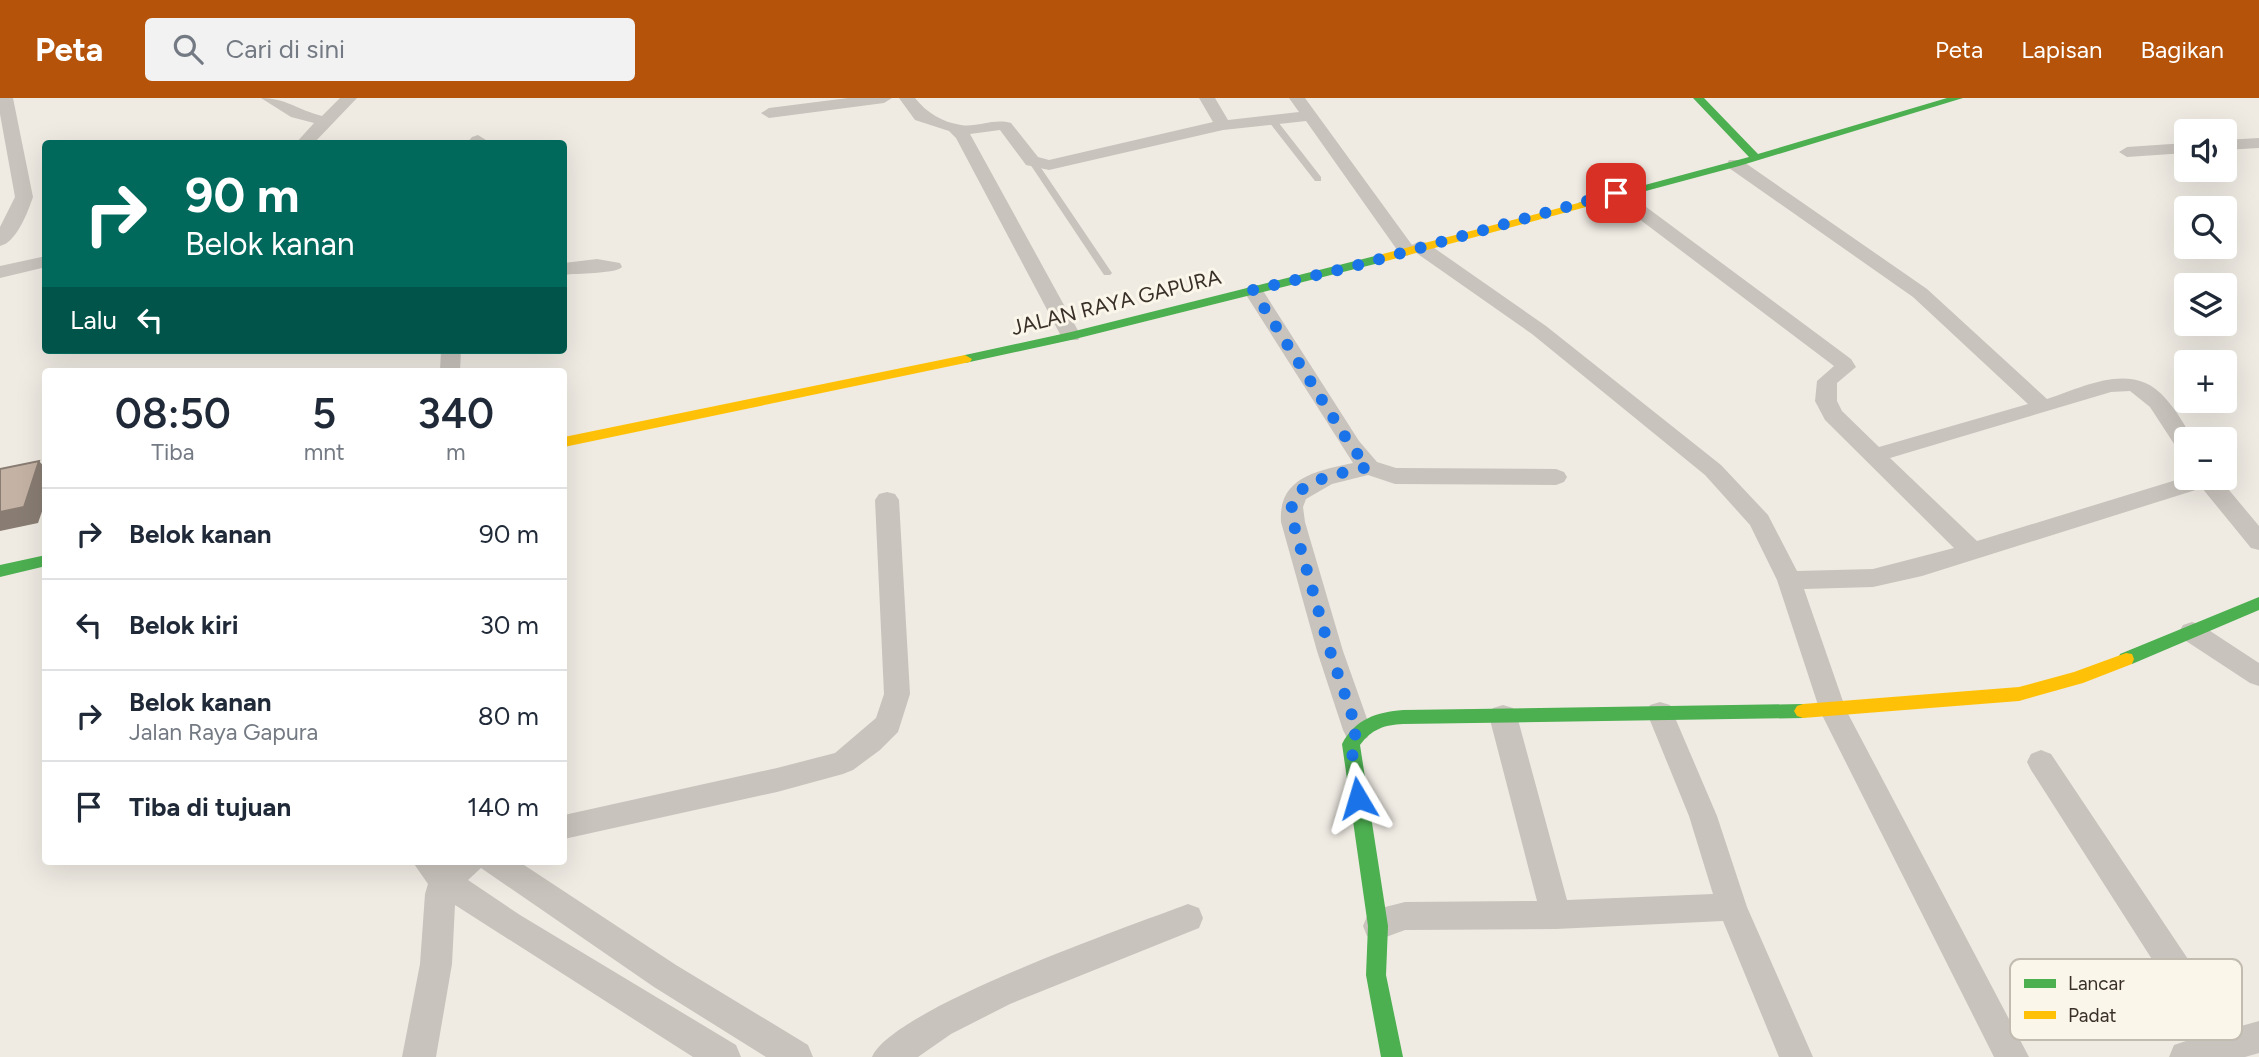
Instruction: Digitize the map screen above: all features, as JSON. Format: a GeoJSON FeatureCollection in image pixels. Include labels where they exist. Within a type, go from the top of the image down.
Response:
{"type":"FeatureCollection","features":[{"type":"Feature","properties":{"kind":"main road"},"geometry":{"type":"LineString","coordinates":[[1698,98],[1755,157]]}},
{"type":"Feature","properties":{"kind":"main road","name":"JALAN RAYA GAPURA"},"geometry":{"type":"LineString","coordinates":[[567,441],[785,398],[1071,336],[1735,164],[1958,98]]}},
{"type":"Feature","properties":{"kind":"main road"},"geometry":{"type":"LineString","coordinates":[[0,571],[42,561]]}},
{"type":"Feature","properties":{"kind":"main road"},"geometry":{"type":"LineString","coordinates":[[1392,1057],[1376,968],[1375,936],[1378,926],[1351,744],[1357,730],[1369,722],[1384,718],[1833,711],[2019,694],[2077,678],[2259,603]]}},
{"type":"Feature","properties":{"kind":"street"},"geometry":{"type":"LineString","coordinates":[[0,241],[19,211],[24,197],[5,98]]}},
{"type":"Feature","properties":{"kind":"street"},"geometry":{"type":"LineString","coordinates":[[270,98],[297,114],[315,134],[349,98]]}},
{"type":"Feature","properties":{"kind":"street"},"geometry":{"type":"LineString","coordinates":[[769,113],[884,98]]}},
{"type":"Feature","properties":{"kind":"street"},"geometry":{"type":"LineString","coordinates":[[906,98],[927,122],[959,131],[1006,125],[1032,161],[1049,165],[1223,125],[1310,116]]}},
{"type":"Feature","properties":{"kind":"street"},"geometry":{"type":"LineString","coordinates":[[1207,98],[1223,125]]}},
{"type":"Feature","properties":{"kind":"street"},"geometry":{"type":"LineString","coordinates":[[1297,98],[1414,249],[1539,330],[1713,470],[1760,521],[1789,579],[1833,711],[2012,1057]]}},
{"type":"Feature","properties":{"kind":"street"},"geometry":{"type":"LineString","coordinates":[[959,131],[1071,336]]}},
{"type":"Feature","properties":{"kind":"street"},"geometry":{"type":"LineString","coordinates":[[2237,144],[2259,143]]}},
{"type":"Feature","properties":{"kind":"street"},"geometry":{"type":"LineString","coordinates":[[2127,152],[2174,149]]}},
{"type":"Feature","properties":{"kind":"street"},"geometry":{"type":"LineString","coordinates":[[1735,164],[1920,293],[2043,407]]}},
{"type":"Feature","properties":{"kind":"street"},"geometry":{"type":"LineString","coordinates":[[1616,193],[1843,363],[1845,369],[1827,381],[1826,401],[1833,415],[1972,551]]}},
{"type":"Feature","properties":{"kind":"street"},"geometry":{"type":"LineString","coordinates":[[0,272],[42,262]]}},
{"type":"Feature","properties":{"kind":"street"},"geometry":{"type":"LineString","coordinates":[[567,269],[597,265],[613,267]]}},
{"type":"Feature","properties":{"kind":"street"},"geometry":{"type":"LineString","coordinates":[[1253,290],[1351,446],[1368,467],[1395,476],[1556,477]]}},
{"type":"Feature","properties":{"kind":"street"},"geometry":{"type":"LineString","coordinates":[[1872,456],[2109,386],[2134,384],[2158,402],[2174,427]]}},
{"type":"Feature","properties":{"kind":"street"},"geometry":{"type":"LineString","coordinates":[[1357,730],[1330,651],[1293,522],[1292,506],[1298,492],[1315,482],[1368,467]]}},
{"type":"Feature","properties":{"kind":"street"},"geometry":{"type":"LineString","coordinates":[[1789,579],[1873,578],[1922,567],[2174,488]]}},
{"type":"Feature","properties":{"kind":"street"},"geometry":{"type":"LineString","coordinates":[[2217,490],[2259,541]]}},
{"type":"Feature","properties":{"kind":"street"},"geometry":{"type":"LineString","coordinates":[[567,826],[777,780],[843,762],[888,724],[897,694],[887,500]]}},
{"type":"Feature","properties":{"kind":"street"},"geometry":{"type":"LineString","coordinates":[[2192,632],[2259,677]]}},
{"type":"Feature","properties":{"kind":"street"},"geometry":{"type":"LineString","coordinates":[[1660,713],[1703,816],[1732,907],[1796,1057]]}},
{"type":"Feature","properties":{"kind":"street"},"geometry":{"type":"LineString","coordinates":[[1503,716],[1556,915]]}},
{"type":"Feature","properties":{"kind":"street"},"geometry":{"type":"LineString","coordinates":[[2042,762],[2170,959]]}},
{"type":"Feature","properties":{"kind":"street"},"geometry":{"type":"LineString","coordinates":[[499,865],[665,976],[796,1057]]}},
{"type":"Feature","properties":{"kind":"street"},"geometry":{"type":"LineString","coordinates":[[419,1057],[436,964],[440,894],[450,868],[509,925],[724,1057]]}},
{"type":"Feature","properties":{"kind":"street"},"geometry":{"type":"LineString","coordinates":[[1378,926],[1388,919],[1405,916],[1556,915],[1732,907]]}},
{"type":"Feature","properties":{"kind":"street"},"geometry":{"type":"LineString","coordinates":[[889,1057],[939,1023],[999,993],[1188,918]]}},
{"type":"Feature","properties":{"kind":"street"},"geometry":{"type":"LineString","coordinates":[[2186,1057],[2259,1037]]}},
{"type":"Feature","properties":{"kind":"street"},"geometry":{"type":"LineString","coordinates":[[2222,1040],[2227,1047]]}},
{"type":"Feature","properties":{"kind":"lane"},"geometry":{"type":"LineString","coordinates":[[1272,120],[1318,179]]}},
{"type":"Feature","properties":{"kind":"lane"},"geometry":{"type":"LineString","coordinates":[[1032,161],[1107,273]]}},
{"type":"Feature","properties":{"kind":"building"},"geometry":{"type":"Polygon","coordinates":[[[39,461],[24,507],[0,512],[0,469],[39,461]]]}},
{"type":"Feature","properties":{"kind":"traffic: fast"},"geometry":{"type":"LineString","coordinates":[[1698,98],[1755,157]]}},
{"type":"Feature","properties":{"kind":"traffic: fast"},"geometry":{"type":"LineString","coordinates":[[1582,205],[1735,164],[1958,98]]}},
{"type":"Feature","properties":{"kind":"traffic: fast"},"geometry":{"type":"LineString","coordinates":[[965,359],[1071,336],[1379,259]]}},
{"type":"Feature","properties":{"kind":"traffic: fast"},"geometry":{"type":"LineString","coordinates":[[0,571],[42,561]]}},
{"type":"Feature","properties":{"kind":"traffic: fast"},"geometry":{"type":"LineString","coordinates":[[2126,659],[2259,603]]}},
{"type":"Feature","properties":{"kind":"traffic: fast"},"geometry":{"type":"LineString","coordinates":[[1392,1057],[1376,975],[1375,942],[1378,926],[1351,744],[1361,731],[1380,720],[1403,717],[1803,711]]}},
{"type":"Feature","properties":{"kind":"traffic: slow"},"geometry":{"type":"LineString","coordinates":[[1379,259],[1582,205]]}},
{"type":"Feature","properties":{"kind":"traffic: slow"},"geometry":{"type":"LineString","coordinates":[[567,441],[965,359]]}},
{"type":"Feature","properties":{"kind":"traffic: slow"},"geometry":{"type":"LineString","coordinates":[[1803,711],[2019,694],[2077,678],[2126,659]]}},
{"type":"Feature","properties":{"kind":"route"},"geometry":{"type":"LineString","coordinates":[[1358,798],[1351,744],[1357,730],[1330,651],[1293,522],[1292,506],[1298,492],[1315,482],[1368,467],[1351,446],[1253,290],[1355,266],[1616,193]]}}]}
